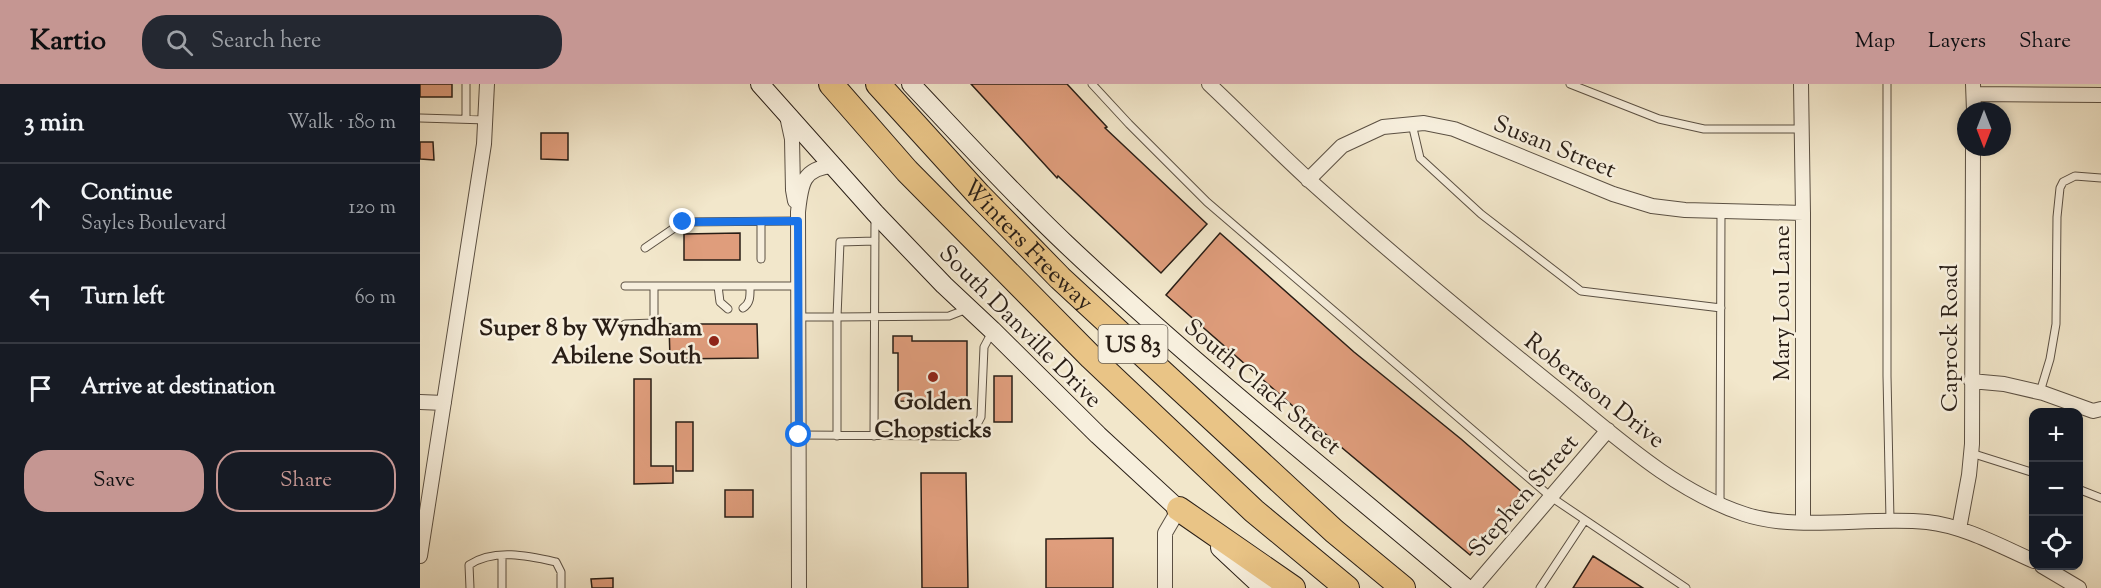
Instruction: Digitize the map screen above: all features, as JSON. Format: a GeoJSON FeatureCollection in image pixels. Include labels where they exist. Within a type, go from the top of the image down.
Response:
{"type":"FeatureCollection","features":[{"type":"Feature","properties":{"kind":"highway","name":"Winters Freeway"},"geometry":{"type":"LineString","coordinates":[[831,84],[907,171],[1091,357],[1254,511],[1347,588]]}},
{"type":"Feature","properties":{"kind":"highway","name":"Winters Freeway"},"geometry":{"type":"LineString","coordinates":[[878,84],[979,195],[1060,278],[1334,531],[1403,588]]}},
{"type":"Feature","properties":{"kind":"highway"},"geometry":{"type":"LineString","coordinates":[[1179,509],[1293,588]]}},
{"type":"Feature","properties":{"kind":"main road","name":"South Danville Drive"},"geometry":{"type":"LineString","coordinates":[[760,84],[875,213],[944,285],[1098,435],[1263,588]]}},
{"type":"Feature","properties":{"kind":"main road","name":"South Clack Street"},"geometry":{"type":"LineString","coordinates":[[911,84],[1065,243],[1168,338],[1466,588]]}},
{"type":"Feature","properties":{"kind":"street"},"geometry":{"type":"LineString","coordinates":[[420,556],[487,120],[487,84]]}},
{"type":"Feature","properties":{"kind":"street","name":"Robertson Drive"},"geometry":{"type":"LineString","coordinates":[[1209,84],[1308,180],[1454,306],[1608,430],[1668,475],[1720,504],[1743,514],[1769,521],[1929,522],[1959,529],[2029,559]]}},
{"type":"Feature","properties":{"kind":"street","name":"Mary Lou Lane"},"geometry":{"type":"LineString","coordinates":[[1801,84],[1803,522]]}},
{"type":"Feature","properties":{"kind":"street"},"geometry":{"type":"LineString","coordinates":[[1973,89],[2101,95]]}},
{"type":"Feature","properties":{"kind":"street"},"geometry":{"type":"LineString","coordinates":[[787,116],[792,139],[793,190],[798,217]]}},
{"type":"Feature","properties":{"kind":"street","name":"Susan Street"},"geometry":{"type":"LineString","coordinates":[[1308,180],[1342,146],[1383,127],[1424,123],[1454,129],[1613,194],[1652,206],[1721,212],[1803,213]]}},
{"type":"Feature","properties":{"kind":"street","name":"Caprock Road"},"geometry":{"type":"LineString","coordinates":[[1959,529],[1971,453],[1973,156]]}},
{"type":"Feature","properties":{"kind":"street"},"geometry":{"type":"LineString","coordinates":[[799,588],[798,217],[802,185],[807,176],[820,167],[833,166]]}},
{"type":"Feature","properties":{"kind":"street"},"geometry":{"type":"LineString","coordinates":[[1971,381],[2004,384],[2040,392],[2093,411],[2101,409]]}},
{"type":"Feature","properties":{"kind":"street"},"geometry":{"type":"LineString","coordinates":[[420,402],[444,403]]}},
{"type":"Feature","properties":{"kind":"street","name":"Stephen Street"},"geometry":{"type":"LineString","coordinates":[[1473,588],[1608,430]]}},
{"type":"Feature","properties":{"kind":"street"},"geometry":{"type":"LineString","coordinates":[[1165,588],[1165,533],[1179,509]]}},
{"type":"Feature","properties":{"kind":"street"},"geometry":{"type":"LineString","coordinates":[[2049,570],[2079,588]]}},
{"type":"Feature","properties":{"kind":"lane"},"geometry":{"type":"LineString","coordinates":[[466,84],[466,119]]}},
{"type":"Feature","properties":{"kind":"lane"},"geometry":{"type":"LineString","coordinates":[[1092,84],[1207,202],[1551,497],[1675,585],[1686,588]]}},
{"type":"Feature","properties":{"kind":"lane"},"geometry":{"type":"LineString","coordinates":[[1570,84],[1659,119],[1704,129],[1802,129]]}},
{"type":"Feature","properties":{"kind":"lane"},"geometry":{"type":"LineString","coordinates":[[1887,84],[1887,376],[1890,520]]}},
{"type":"Feature","properties":{"kind":"lane"},"geometry":{"type":"LineString","coordinates":[[420,118],[487,120]]}},
{"type":"Feature","properties":{"kind":"lane"},"geometry":{"type":"LineString","coordinates":[[1412,124],[1420,158],[1481,214],[1581,291],[1721,308]]}},
{"type":"Feature","properties":{"kind":"lane"},"geometry":{"type":"LineString","coordinates":[[2040,392],[2050,358],[2056,324],[2057,217],[2060,188],[2063,182],[2075,176],[2101,178]]}},
{"type":"Feature","properties":{"kind":"lane"},"geometry":{"type":"LineString","coordinates":[[1720,504],[1721,212]]}},
{"type":"Feature","properties":{"kind":"lane"},"geometry":{"type":"LineString","coordinates":[[874,436],[875,213]]}},
{"type":"Feature","properties":{"kind":"lane"},"geometry":{"type":"LineString","coordinates":[[645,248],[683,222],[761,222],[798,217]]}},
{"type":"Feature","properties":{"kind":"lane"},"geometry":{"type":"LineString","coordinates":[[761,222],[761,260]]}},
{"type":"Feature","properties":{"kind":"lane"},"geometry":{"type":"LineString","coordinates":[[837,436],[837,317],[840,242],[875,241]]}},
{"type":"Feature","properties":{"kind":"lane"},"geometry":{"type":"LineString","coordinates":[[625,286],[798,286]]}},
{"type":"Feature","properties":{"kind":"lane"},"geometry":{"type":"LineString","coordinates":[[625,324],[654,323],[654,286]]}},
{"type":"Feature","properties":{"kind":"lane"},"geometry":{"type":"LineString","coordinates":[[717,286],[720,302],[728,309]]}},
{"type":"Feature","properties":{"kind":"lane"},"geometry":{"type":"LineString","coordinates":[[743,309],[750,300],[750,286]]}},
{"type":"Feature","properties":{"kind":"lane"},"geometry":{"type":"LineString","coordinates":[[798,317],[949,316],[970,309]]}},
{"type":"Feature","properties":{"kind":"lane"},"geometry":{"type":"LineString","coordinates":[[799,435],[958,436],[973,432],[981,417],[984,347],[992,330]]}},
{"type":"Feature","properties":{"kind":"lane"},"geometry":{"type":"LineString","coordinates":[[1971,453],[2029,471]]}},
{"type":"Feature","properties":{"kind":"lane"},"geometry":{"type":"LineString","coordinates":[[2083,491],[2101,498]]}},
{"type":"Feature","properties":{"kind":"lane"},"geometry":{"type":"LineString","coordinates":[[1540,588],[1585,520]]}},
{"type":"Feature","properties":{"kind":"lane"},"geometry":{"type":"LineString","coordinates":[[470,588],[470,566],[480,558],[521,555],[556,562],[561,572],[561,588]]}},
{"type":"Feature","properties":{"kind":"lane"},"geometry":{"type":"LineString","coordinates":[[502,556],[502,588]]}},
{"type":"Feature","properties":{"kind":"building"},"geometry":{"type":"Polygon","coordinates":[[[420,84],[452,84],[452,97],[420,97],[420,84]]]}},
{"type":"Feature","properties":{"kind":"building"},"geometry":{"type":"Polygon","coordinates":[[[971,84],[1067,84],[1107,127],[1105,128],[1207,224],[1161,273],[1058,176],[1057,178],[971,84]]]}},
{"type":"Feature","properties":{"kind":"building"},"geometry":{"type":"Polygon","coordinates":[[[541,133],[568,133],[568,160],[541,159],[541,133]]]}},
{"type":"Feature","properties":{"kind":"building"},"geometry":{"type":"Polygon","coordinates":[[[420,142],[433,142],[434,160],[420,159],[420,142]]]}},
{"type":"Feature","properties":{"kind":"building"},"geometry":{"type":"Polygon","coordinates":[[[740,233],[740,260],[684,260],[684,234],[740,233]]]}},
{"type":"Feature","properties":{"kind":"building"},"geometry":{"type":"Polygon","coordinates":[[[1220,233],[1354,352],[1522,492],[1470,555],[1310,421],[1166,295],[1220,233]]]}},
{"type":"Feature","properties":{"kind":"building","name":"Super 8 by Wyndham Abilene South"},"geometry":{"type":"Polygon","coordinates":[[[669,324],[757,324],[758,358],[670,359],[669,324]]]}},
{"type":"Feature","properties":{"kind":"building","name":"Golden Chopsticks"},"geometry":{"type":"Polygon","coordinates":[[[893,336],[912,336],[912,341],[967,341],[967,402],[898,401],[898,353],[893,353],[893,336]]]}},
{"type":"Feature","properties":{"kind":"building"},"geometry":{"type":"Polygon","coordinates":[[[994,376],[1012,376],[1012,422],[994,422],[994,376]]]}},
{"type":"Feature","properties":{"kind":"building"},"geometry":{"type":"Polygon","coordinates":[[[634,379],[651,379],[651,466],[673,466],[673,483],[634,484],[634,379]]]}},
{"type":"Feature","properties":{"kind":"building"},"geometry":{"type":"Polygon","coordinates":[[[676,422],[693,422],[693,471],[676,471],[676,422]]]}},
{"type":"Feature","properties":{"kind":"building"},"geometry":{"type":"Polygon","coordinates":[[[921,473],[966,473],[968,588],[922,588],[921,473]]]}},
{"type":"Feature","properties":{"kind":"building"},"geometry":{"type":"Polygon","coordinates":[[[725,490],[753,490],[753,517],[725,517],[725,490]]]}},
{"type":"Feature","properties":{"kind":"building"},"geometry":{"type":"Polygon","coordinates":[[[1113,538],[1113,588],[1046,588],[1046,539],[1113,538]]]}},
{"type":"Feature","properties":{"kind":"building"},"geometry":{"type":"Polygon","coordinates":[[[1593,556],[1643,588],[1573,588],[1593,556]]]}},
{"type":"Feature","properties":{"kind":"building"},"geometry":{"type":"Polygon","coordinates":[[[613,578],[613,588],[592,588],[591,579],[613,578]]]}},
{"type":"Feature","properties":{"kind":"place","name":"Super 8 by Wyndham Abilene South"},"geometry":{"type":"Point","coordinates":[714,341]}},
{"type":"Feature","properties":{"kind":"place","name":"Golden Chopsticks"},"geometry":{"type":"Point","coordinates":[933,377]}},
{"type":"Feature","properties":{"kind":"route"},"geometry":{"type":"LineString","coordinates":[[683,222],[798,221],[799,435]]}}]}
